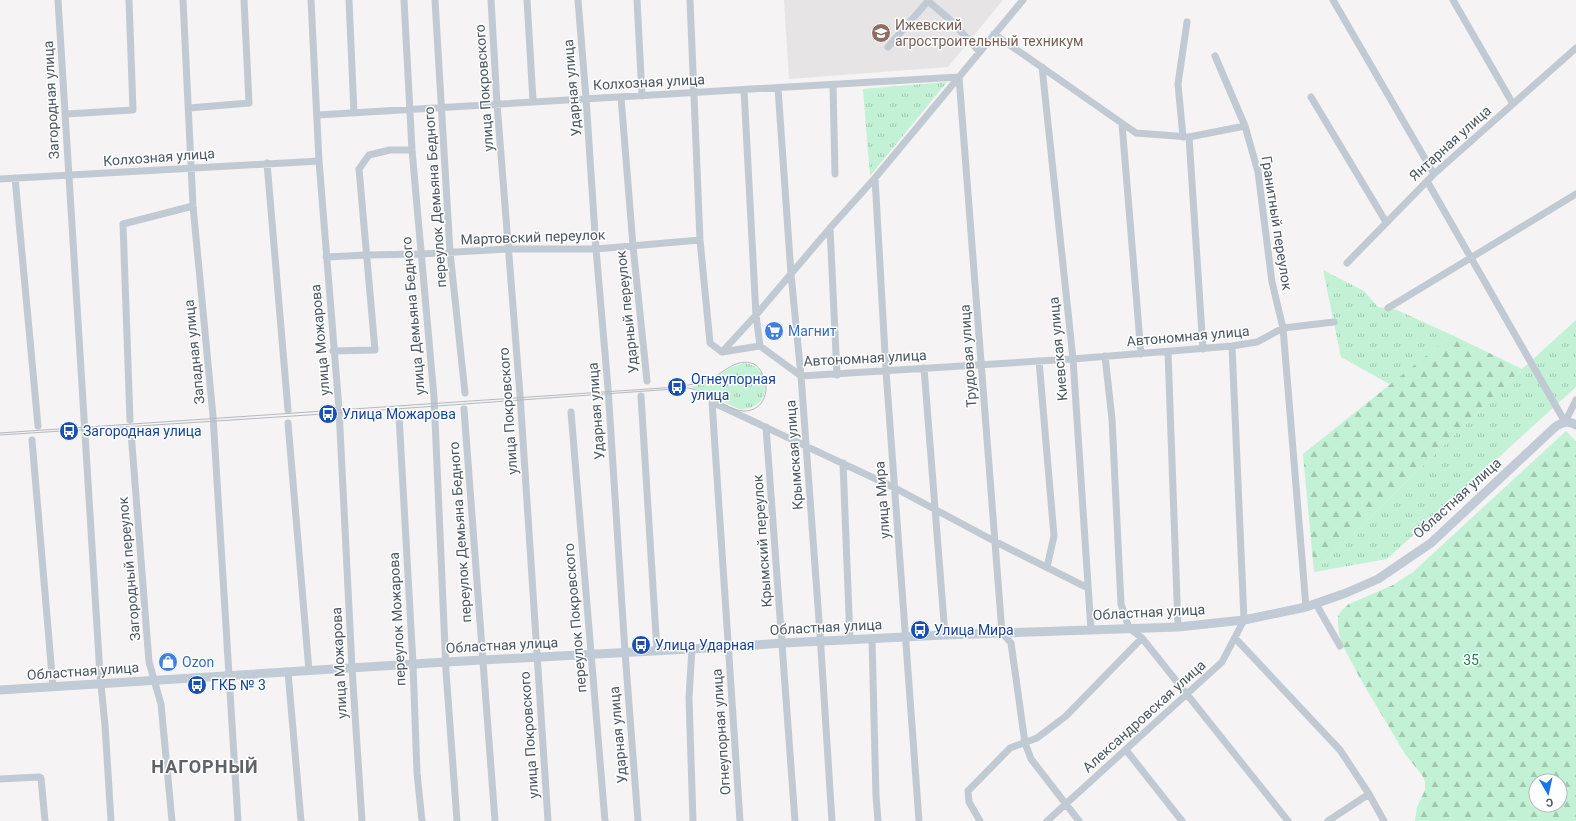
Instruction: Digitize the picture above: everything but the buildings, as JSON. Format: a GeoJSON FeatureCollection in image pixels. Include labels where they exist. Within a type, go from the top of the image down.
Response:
{"type":"FeatureCollection","features":[{"type":"Feature","properties":{"kind":"main road","name":"Областная улица"},"geometry":{"type":"LineString","coordinates":[[0,690],[53,688],[101,683],[446,662],[872,638],[1178,627],[1244,620],[1316,604],[1346,594],[1378,579],[1431,543],[1554,428],[1565,422]]}},
{"type":"Feature","properties":{"kind":"main road"},"geometry":{"type":"LineString","coordinates":[[1565,422],[1576,425]]}},
{"type":"Feature","properties":{"kind":"street","name":"Загородная улица"},"geometry":{"type":"LineString","coordinates":[[58,0],[111,821]]}},
{"type":"Feature","properties":{"kind":"street"},"geometry":{"type":"LineString","coordinates":[[66,114],[133,110],[129,0]]}},
{"type":"Feature","properties":{"kind":"street","name":"Западная улица"},"geometry":{"type":"LineString","coordinates":[[183,0],[189,108],[190,168],[213,416],[238,821]]}},
{"type":"Feature","properties":{"kind":"street"},"geometry":{"type":"LineString","coordinates":[[189,108],[249,103],[244,0]]}},
{"type":"Feature","properties":{"kind":"street","name":"улица Можарова"},"geometry":{"type":"LineString","coordinates":[[311,0],[326,257],[339,409],[352,668],[362,821]]}},
{"type":"Feature","properties":{"kind":"street"},"geometry":{"type":"LineString","coordinates":[[349,0],[354,113]]}},
{"type":"Feature","properties":{"kind":"street","name":"улица Демьяна Бедного"},"geometry":{"type":"LineString","coordinates":[[404,0],[412,150],[434,397],[446,662],[457,821]]}},
{"type":"Feature","properties":{"kind":"street","name":"переулок Демьяна Бедного"},"geometry":{"type":"LineString","coordinates":[[435,0],[450,252],[465,393]]}},
{"type":"Feature","properties":{"kind":"street","name":"улица Покровского"},"geometry":{"type":"LineString","coordinates":[[491,0],[497,104],[520,394],[548,821]]}},
{"type":"Feature","properties":{"kind":"street"},"geometry":{"type":"LineString","coordinates":[[527,0],[533,101]]}},
{"type":"Feature","properties":{"kind":"street","name":"Ударная улица"},"geometry":{"type":"LineString","coordinates":[[578,0],[596,249],[608,388],[624,652],[638,821]]}},
{"type":"Feature","properties":{"kind":"street"},"geometry":{"type":"LineString","coordinates":[[637,0],[642,96]]}},
{"type":"Feature","properties":{"kind":"street"},"geometry":{"type":"LineString","coordinates":[[690,0],[700,240],[710,343],[722,352],[760,346],[756,315],[744,90]]}},
{"type":"Feature","properties":{"kind":"street"},"geometry":{"type":"LineString","coordinates":[[722,352],[875,178],[1023,0]]}},
{"type":"Feature","properties":{"kind":"street"},"geometry":{"type":"LineString","coordinates":[[1333,0],[1434,174]]}},
{"type":"Feature","properties":{"kind":"street"},"geometry":{"type":"LineString","coordinates":[[1453,0],[1513,104]]}},
{"type":"Feature","properties":{"kind":"street"},"geometry":{"type":"LineString","coordinates":[[888,47],[928,1],[948,18],[980,52]]}},
{"type":"Feature","properties":{"kind":"street"},"geometry":{"type":"LineString","coordinates":[[1187,22],[1178,84],[1186,137],[1203,348]]}},
{"type":"Feature","properties":{"kind":"street"},"geometry":{"type":"LineString","coordinates":[[994,34],[1136,133],[1186,137],[1245,126]]}},
{"type":"Feature","properties":{"kind":"street","name":"Янтарная улица"},"geometry":{"type":"LineString","coordinates":[[1347,263],[1434,174],[1576,48]]}},
{"type":"Feature","properties":{"kind":"street","name":"Гранитный переулок"},"geometry":{"type":"LineString","coordinates":[[1215,56],[1245,126],[1258,172],[1272,282],[1283,328],[1306,607]]}},
{"type":"Feature","properties":{"kind":"street","name":"Киевская улица"},"geometry":{"type":"LineString","coordinates":[[1042,67],[1074,359],[1091,630]]}},
{"type":"Feature","properties":{"kind":"street","name":"Колхозная улица"},"geometry":{"type":"LineString","coordinates":[[317,115],[533,101],[959,77]]}},
{"type":"Feature","properties":{"kind":"street","name":"Трудовая улица"},"geometry":{"type":"LineString","coordinates":[[959,77],[1002,633]]}},
{"type":"Feature","properties":{"kind":"street"},"geometry":{"type":"LineString","coordinates":[[833,85],[835,174]]}},
{"type":"Feature","properties":{"kind":"street","name":"Крымская улица"},"geometry":{"type":"LineString","coordinates":[[778,88],[791,274],[801,376],[821,641],[832,821]]}},
{"type":"Feature","properties":{"kind":"street","name":"Ударный переулок"},"geometry":{"type":"LineString","coordinates":[[621,97],[633,246],[647,381]]}},
{"type":"Feature","properties":{"kind":"street"},"geometry":{"type":"LineString","coordinates":[[1311,97],[1386,222]]}},
{"type":"Feature","properties":{"kind":"street"},"geometry":{"type":"LineString","coordinates":[[1122,124],[1141,354]]}},
{"type":"Feature","properties":{"kind":"street"},"geometry":{"type":"LineString","coordinates":[[333,352],[375,350],[359,170],[369,155],[390,150],[412,150]]}},
{"type":"Feature","properties":{"kind":"street","name":"Колхозная улица"},"geometry":{"type":"LineString","coordinates":[[0,179],[320,161]]}},
{"type":"Feature","properties":{"kind":"street"},"geometry":{"type":"LineString","coordinates":[[267,163],[288,410]]}},
{"type":"Feature","properties":{"kind":"street"},"geometry":{"type":"LineString","coordinates":[[15,178],[38,426]]}},
{"type":"Feature","properties":{"kind":"street","name":"улица Мира"},"geometry":{"type":"LineString","coordinates":[[875,178],[886,371],[918,821]]}},
{"type":"Feature","properties":{"kind":"street"},"geometry":{"type":"LineString","coordinates":[[1428,181],[1565,422]]}},
{"type":"Feature","properties":{"kind":"street"},"geometry":{"type":"LineString","coordinates":[[1388,308],[1576,194]]}},
{"type":"Feature","properties":{"kind":"street"},"geometry":{"type":"LineString","coordinates":[[130,420],[123,224],[193,206]]}},
{"type":"Feature","properties":{"kind":"street"},"geometry":{"type":"LineString","coordinates":[[830,228],[836,375]]}},
{"type":"Feature","properties":{"kind":"street","name":"Мартовский переулок"},"geometry":{"type":"LineString","coordinates":[[326,257],[508,249],[596,249],[700,240]]}},
{"type":"Feature","properties":{"kind":"street","name":"Автономная улица"},"geometry":{"type":"LineString","coordinates":[[760,346],[801,376],[836,375],[1074,359],[1232,346],[1257,342],[1283,328],[1334,322]]}},
{"type":"Feature","properties":{"kind":"street"},"geometry":{"type":"LineString","coordinates":[[1232,346],[1244,620]]}},
{"type":"Feature","properties":{"kind":"street"},"geometry":{"type":"LineString","coordinates":[[1168,352],[1178,627]]}},
{"type":"Feature","properties":{"kind":"street"},"geometry":{"type":"LineString","coordinates":[[1105,356],[1112,419],[1121,604],[1129,628],[1142,638],[1288,821]]}},
{"type":"Feature","properties":{"kind":"street"},"geometry":{"type":"LineString","coordinates":[[1039,361],[1054,536],[1048,567]]}},
{"type":"Feature","properties":{"kind":"street"},"geometry":{"type":"LineString","coordinates":[[924,368],[945,635]]}},
{"type":"Feature","properties":{"kind":"street"},"geometry":{"type":"LineString","coordinates":[[641,396],[657,650]]}},
{"type":"Feature","properties":{"kind":"street"},"geometry":{"type":"LineString","coordinates":[[1565,422],[1576,400]]}},
{"type":"Feature","properties":{"kind":"street","name":"Огнеупорная улица"},"geometry":{"type":"LineString","coordinates":[[740,821],[712,402],[766,426]]}},
{"type":"Feature","properties":{"kind":"street","name":"переулок Демьяна Бедного"},"geometry":{"type":"LineString","coordinates":[[464,409],[495,821]]}},
{"type":"Feature","properties":{"kind":"street","name":"переулок Покровского"},"geometry":{"type":"LineString","coordinates":[[571,412],[605,821]]}},
{"type":"Feature","properties":{"kind":"street","name":"переулок Можарова"},"geometry":{"type":"LineString","coordinates":[[399,416],[413,664],[417,773],[422,821]]}},
{"type":"Feature","properties":{"kind":"street"},"geometry":{"type":"LineString","coordinates":[[288,423],[309,671]]}},
{"type":"Feature","properties":{"kind":"street"},"geometry":{"type":"LineString","coordinates":[[766,426],[894,488],[935,511],[1088,588]]}},
{"type":"Feature","properties":{"kind":"street","name":"Крымский переулок"},"geometry":{"type":"LineString","coordinates":[[766,426],[795,821]]}},
{"type":"Feature","properties":{"kind":"street","name":"Загородный переулок"},"geometry":{"type":"LineString","coordinates":[[131,432],[150,662],[161,704],[172,821]]}},
{"type":"Feature","properties":{"kind":"street"},"geometry":{"type":"LineString","coordinates":[[32,440],[53,688]]}},
{"type":"Feature","properties":{"kind":"street"},"geometry":{"type":"LineString","coordinates":[[843,463],[850,640]]}},
{"type":"Feature","properties":{"kind":"street"},"geometry":{"type":"LineString","coordinates":[[1316,604],[1340,646]]}},
{"type":"Feature","properties":{"kind":"street","name":"Александровская улица"},"geometry":{"type":"LineString","coordinates":[[1048,821],[1222,662],[1244,620]]}},
{"type":"Feature","properties":{"kind":"street"},"geometry":{"type":"LineString","coordinates":[[1002,633],[1011,643],[1025,744],[1031,759],[1079,821]]}},
{"type":"Feature","properties":{"kind":"street"},"geometry":{"type":"LineString","coordinates":[[872,638],[878,821]]}},
{"type":"Feature","properties":{"kind":"street"},"geometry":{"type":"LineString","coordinates":[[980,821],[969,802],[968,791],[1010,748],[1025,744],[1037,738],[1066,716],[1142,638]]}},
{"type":"Feature","properties":{"kind":"street"},"geometry":{"type":"LineString","coordinates":[[1235,638],[1340,750],[1369,794],[1384,821]]}},
{"type":"Feature","properties":{"kind":"street"},"geometry":{"type":"LineString","coordinates":[[692,648],[689,698],[693,821]]}},
{"type":"Feature","properties":{"kind":"street"},"geometry":{"type":"LineString","coordinates":[[288,672],[301,821]]}},
{"type":"Feature","properties":{"kind":"street"},"geometry":{"type":"LineString","coordinates":[[1126,750],[1182,821]]}},
{"type":"Feature","properties":{"kind":"street"},"geometry":{"type":"LineString","coordinates":[[0,779],[41,778],[44,821]]}},
{"type":"Feature","properties":{"kind":"street"},"geometry":{"type":"LineString","coordinates":[[1328,821],[1369,794]]}},
{"type":"Feature","properties":{"kind":"shaded area","name":"Ижевский агростроительный техникум"},"geometry":{"type":"Polygon","coordinates":[[[784,0],[1003,0],[948,67],[789,79],[784,0]]]}},
{"type":"Feature","properties":{"kind":"green space"},"geometry":{"type":"Polygon","coordinates":[[[947,82],[870,176],[863,89],[947,82]]]}},
{"type":"Feature","properties":{"kind":"green space"},"geometry":{"type":"Polygon","coordinates":[[[1323,270],[1364,291],[1378,307],[1397,310],[1452,335],[1391,385],[1341,357],[1323,270]]]}},
{"type":"Feature","properties":{"kind":"green space"},"geometry":{"type":"Polygon","coordinates":[[[1576,320],[1576,387],[1387,559],[1314,572],[1522,369],[1576,320]]]}},
{"type":"Feature","properties":{"kind":"green space"},"geometry":{"type":"Polygon","coordinates":[[[1452,335],[1522,369],[1314,572],[1303,454],[1452,335]]]}},
{"type":"Feature","properties":{"kind":"green space"},"geometry":{"type":"Polygon","coordinates":[[[744,363],[754,366],[761,372],[764,380],[765,388],[763,397],[758,404],[750,408],[739,409],[691,387],[711,380],[732,367],[744,363]]]}},
{"type":"Feature","properties":{"kind":"green space","name":"35"},"geometry":{"type":"Polygon","coordinates":[[[1566,431],[1576,441],[1576,821],[1415,821],[1417,807],[1425,790],[1425,782],[1422,775],[1405,754],[1361,680],[1342,644],[1338,624],[1338,616],[1349,604],[1393,585],[1413,572],[1566,431]]]}},
{"type":"Feature","properties":{"kind":"tram line"},"geometry":{"type":"LineString","coordinates":[[0,433],[677,387],[706,381],[736,364],[748,362],[754,364],[760,370],[765,379],[766,385],[766,392],[761,403],[751,410],[744,411],[731,408],[702,392],[688,388],[0,435]]}},
{"type":"Feature","properties":{"kind":"place","name":"Ижевский агростроительный техникум"},"geometry":{"type":"Point","coordinates":[881,33]}},
{"type":"Feature","properties":{"kind":"place","name":"Магнит"},"geometry":{"type":"Point","coordinates":[774,331]}},
{"type":"Feature","properties":{"kind":"place","name":"Огнеупорная улица"},"geometry":{"type":"Point","coordinates":[677,387]}},
{"type":"Feature","properties":{"kind":"place","name":"Улица Можарова"},"geometry":{"type":"Point","coordinates":[328,414]}},
{"type":"Feature","properties":{"kind":"place","name":"Загородная улица"},"geometry":{"type":"Point","coordinates":[69,431]}},
{"type":"Feature","properties":{"kind":"place","name":"Улица Мира"},"geometry":{"type":"Point","coordinates":[920,630]}},
{"type":"Feature","properties":{"kind":"place","name":"Улица Ударная"},"geometry":{"type":"Point","coordinates":[641,645]}},
{"type":"Feature","properties":{"kind":"place","name":"Ozon"},"geometry":{"type":"Point","coordinates":[168,662]}},
{"type":"Feature","properties":{"kind":"place","name":"ГКБ № 3"},"geometry":{"type":"Point","coordinates":[197,685]}},
{"type":"Feature","properties":{"kind":"district","name":"НАГОРНЫЙ"},"geometry":{"type":"Point","coordinates":[205,767]}}]}
